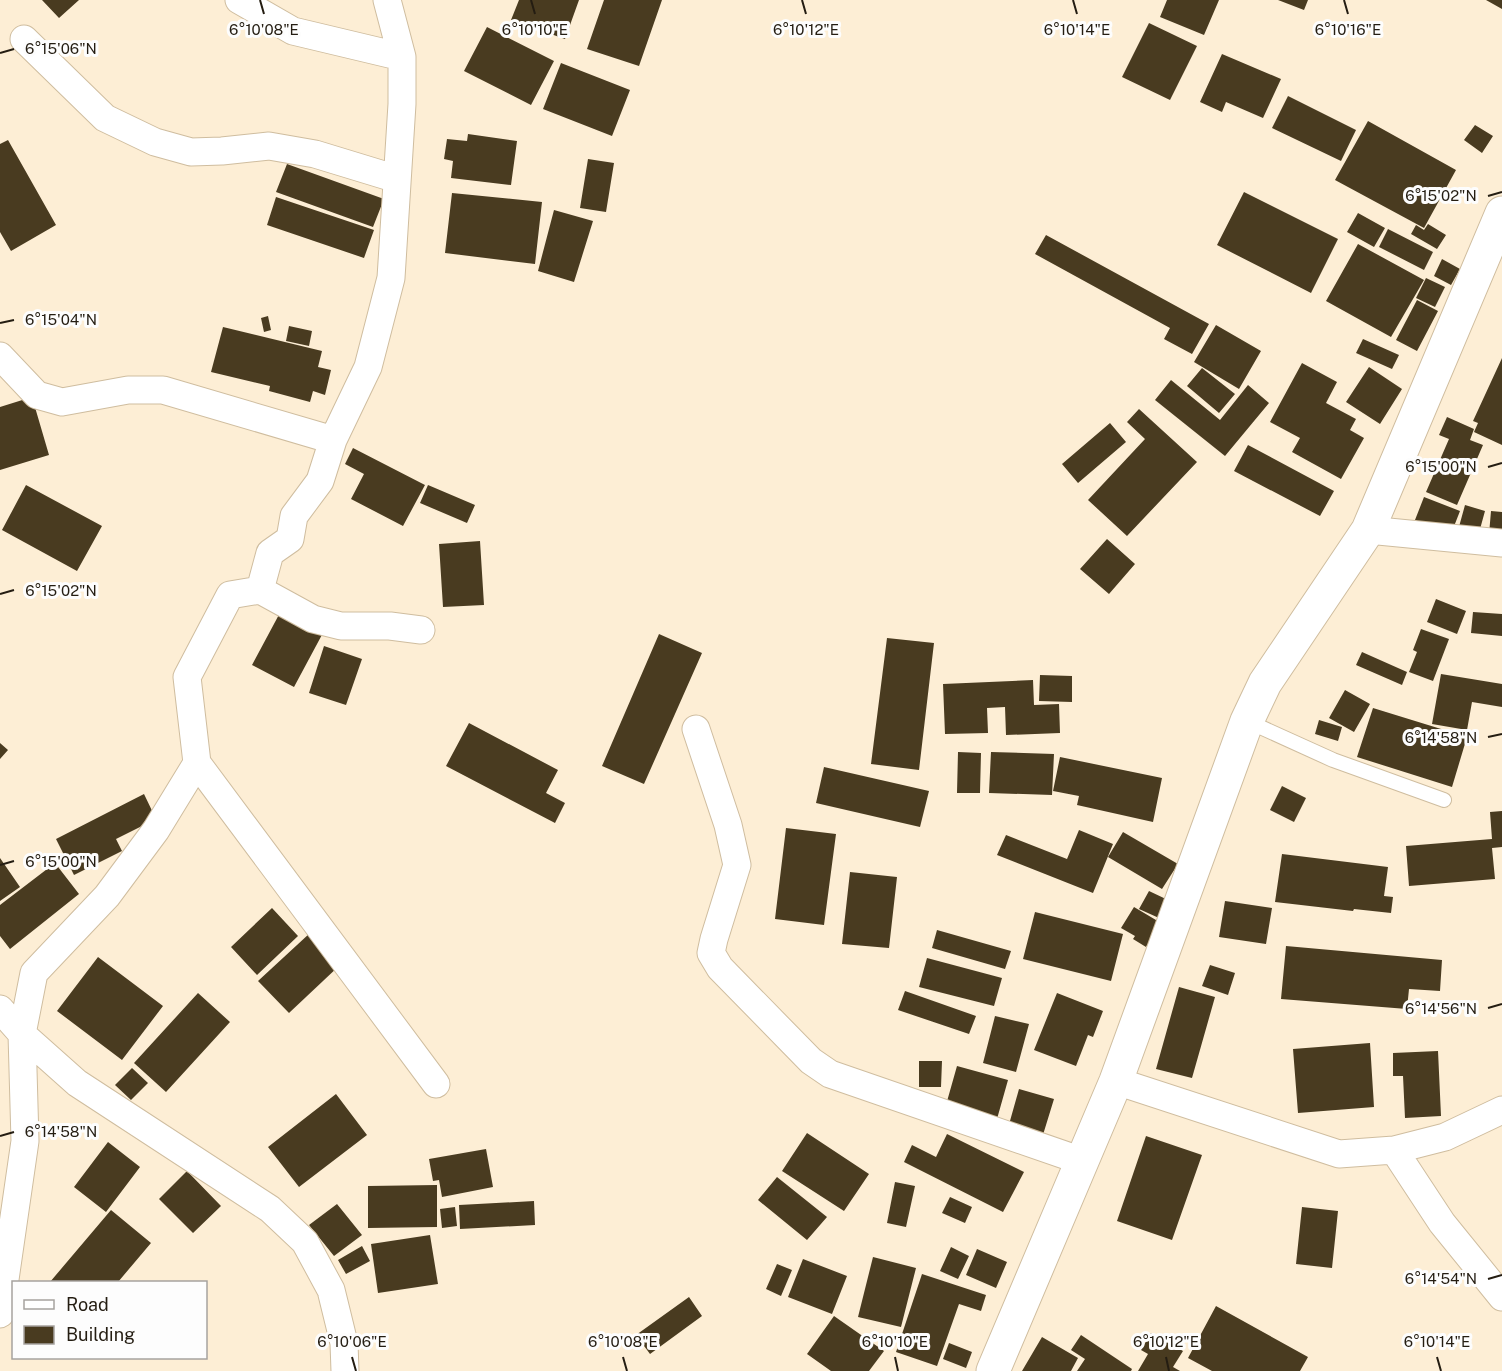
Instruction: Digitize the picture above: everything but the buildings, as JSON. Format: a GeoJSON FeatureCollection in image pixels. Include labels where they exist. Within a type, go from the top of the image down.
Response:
{"type":"FeatureCollection","features":[{"type":"Feature","properties":{"kind":"street"},"geometry":{"type":"LineString","coordinates":[[239,0],[293,31],[402,57]]}},
{"type":"Feature","properties":{"kind":"street"},"geometry":{"type":"LineString","coordinates":[[260,590],[270,554],[290,539],[294,516],[320,481],[333,440],[368,367],[391,278],[402,104],[402,57],[387,0]]}},
{"type":"Feature","properties":{"kind":"street"},"geometry":{"type":"LineString","coordinates":[[24,39],[105,118],[155,142],[191,152],[269,146],[315,154],[397,179]]}},
{"type":"Feature","properties":{"kind":"street"},"geometry":{"type":"LineString","coordinates":[[996,1370],[1116,1081],[1247,721],[1265,683],[1368,530],[1499,225]]}},
{"type":"Feature","properties":{"kind":"street"},"geometry":{"type":"LineString","coordinates":[[0,356],[37,395],[62,402],[129,390],[163,390],[333,440]]}},
{"type":"Feature","properties":{"kind":"street"},"geometry":{"type":"LineString","coordinates":[[1368,530],[1502,543]]}},
{"type":"Feature","properties":{"kind":"street"},"geometry":{"type":"LineString","coordinates":[[421,630],[390,626],[341,626],[313,619],[260,590],[230,595],[187,677],[197,763],[436,1084]]}},
{"type":"Feature","properties":{"kind":"street"},"geometry":{"type":"LineString","coordinates":[[696,729],[728,825],[737,865],[711,954],[720,968],[811,1061],[830,1074],[1082,1161]]}},
{"type":"Feature","properties":{"kind":"street"},"geometry":{"type":"LineString","coordinates":[[1,1301],[25,1141],[22,1034],[34,973],[107,896],[156,830],[197,763]]}},
{"type":"Feature","properties":{"kind":"street"},"geometry":{"type":"LineString","coordinates":[[0,1009],[22,1034],[77,1083],[270,1209],[305,1242],[331,1290],[344,1343],[345,1371]]}},
{"type":"Feature","properties":{"kind":"street"},"geometry":{"type":"LineString","coordinates":[[1116,1081],[1339,1154],[1394,1150],[1445,1137],[1502,1110]]}},
{"type":"Feature","properties":{"kind":"street"},"geometry":{"type":"LineString","coordinates":[[1394,1150],[1442,1223],[1502,1297]]}},
{"type":"Feature","properties":{"kind":"lane"},"geometry":{"type":"LineString","coordinates":[[1247,721],[1333,760],[1444,800]]}}]}
